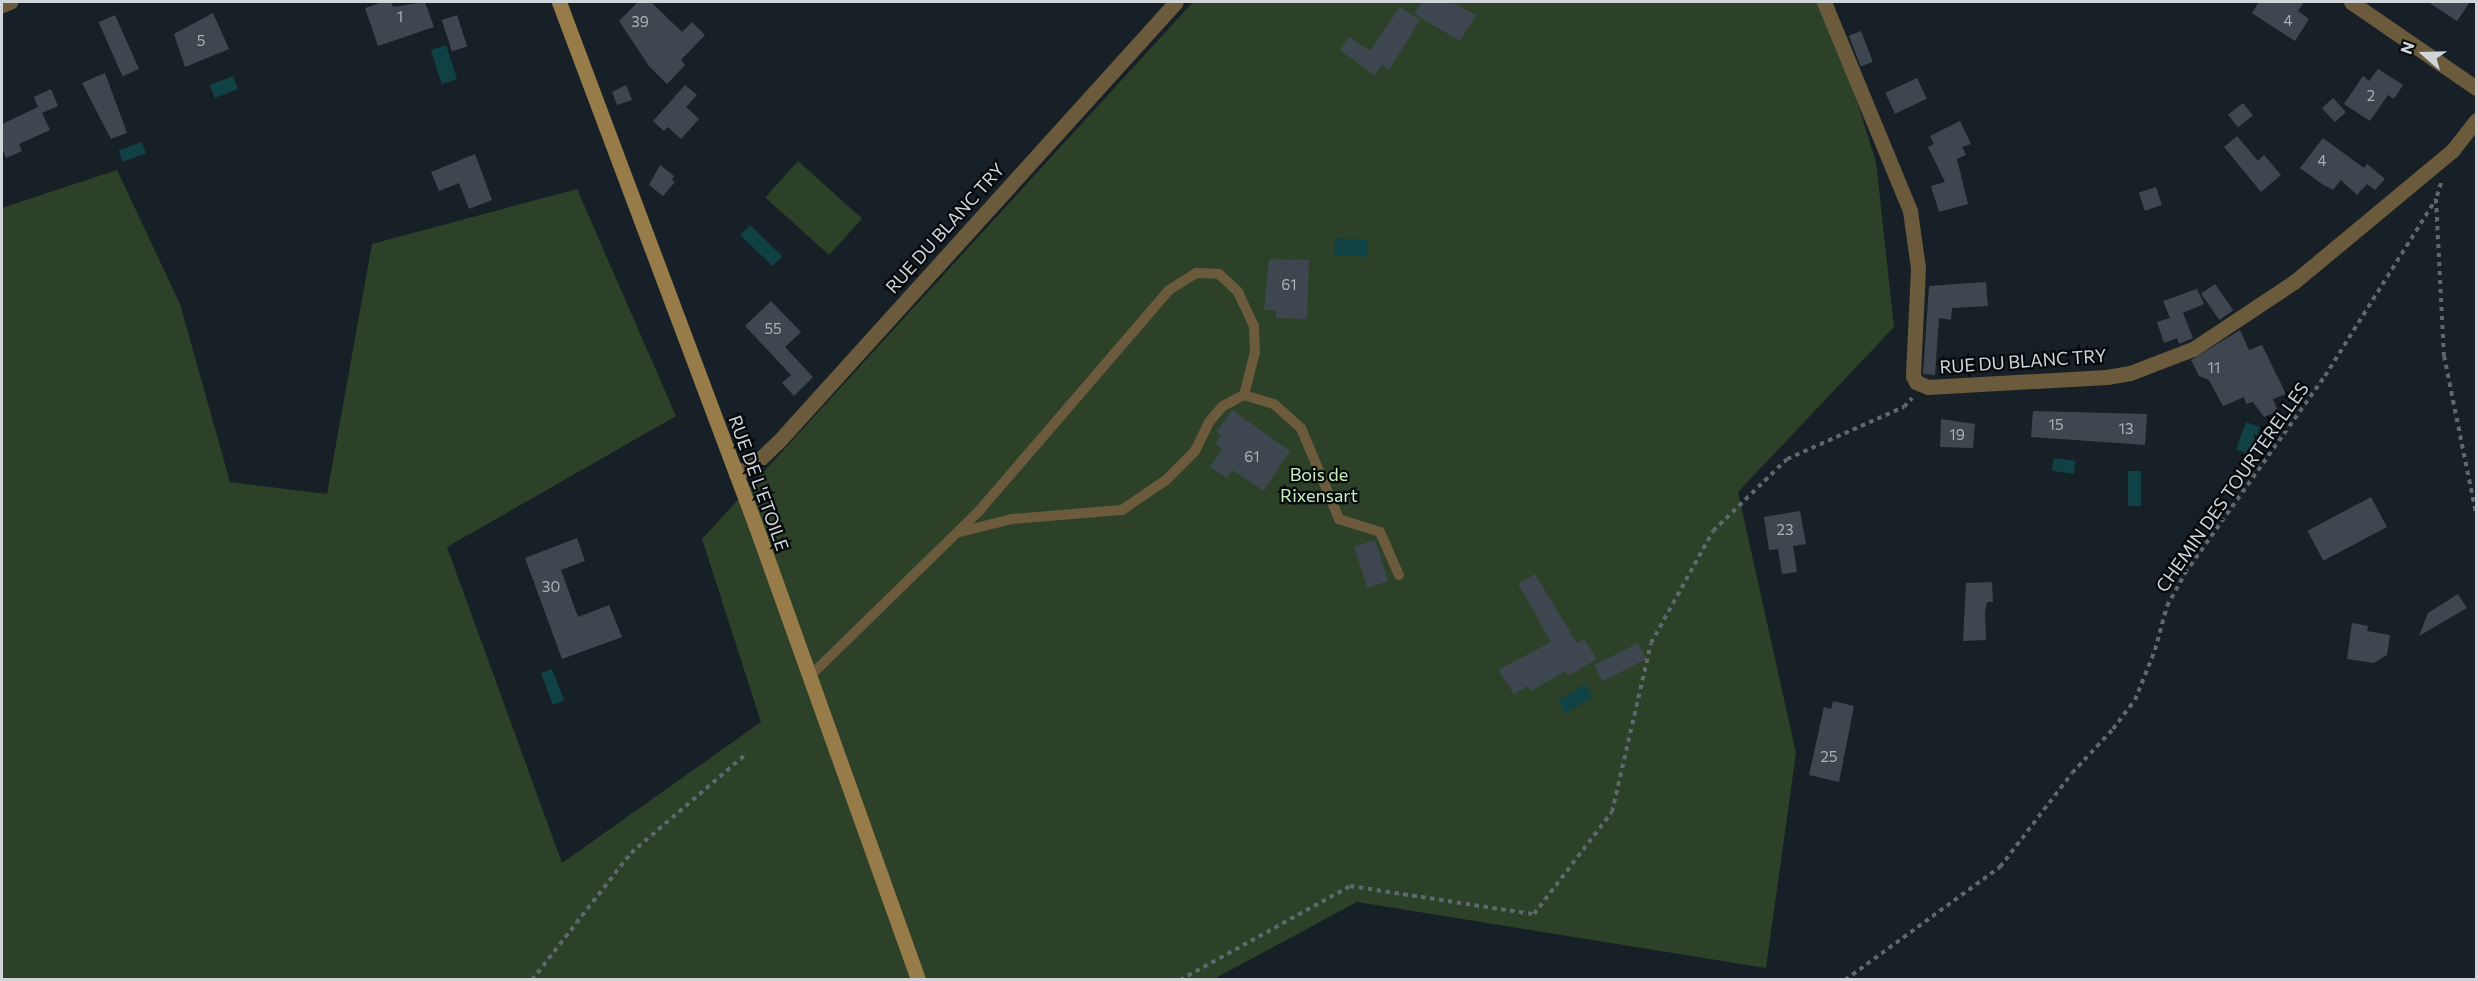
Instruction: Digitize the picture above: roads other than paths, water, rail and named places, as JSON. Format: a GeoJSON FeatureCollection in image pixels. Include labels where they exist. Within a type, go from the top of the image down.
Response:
{"type":"FeatureCollection","features":[{"type":"Feature","properties":{"kind":"street"},"geometry":{"type":"LineString","coordinates":[[2,5],[10,2]]}},
{"type":"Feature","properties":{"kind":"street","name":"RUE DE L'ETOILE"},"geometry":{"type":"LineString","coordinates":[[559,2],[736,474],[918,980]]}},
{"type":"Feature","properties":{"kind":"street","name":"RUE DU BLANC TRY"},"geometry":{"type":"LineString","coordinates":[[736,474],[756,463],[778,442],[1176,2]]}},
{"type":"Feature","properties":{"kind":"street","name":"RUE DU BLANC TRY"},"geometry":{"type":"LineString","coordinates":[[1824,2],[1910,211],[1918,268],[1913,375],[1922,386],[2107,377],[2130,373],[2193,349],[2285,288],[2452,151],[2476,120]]}},
{"type":"Feature","properties":{"kind":"street"},"geometry":{"type":"LineString","coordinates":[[2351,2],[2476,88]]}},
{"type":"Feature","properties":{"kind":"lane"},"geometry":{"type":"LineString","coordinates":[[809,677],[958,532],[1169,291],[1196,273],[1219,274],[1238,292],[1254,326],[1255,352],[1244,395]]}},
{"type":"Feature","properties":{"kind":"lane"},"geometry":{"type":"LineString","coordinates":[[958,532],[1012,519],[1122,510],[1166,480],[1195,452],[1209,422],[1223,405],[1244,395],[1274,404],[1301,428],[1340,519],[1380,532],[1399,575]]}},
{"type":"Feature","properties":{"kind":"park label","name":"Bois de Rixensart"},"geometry":{"type":"Point","coordinates":[1319,485]}}]}
